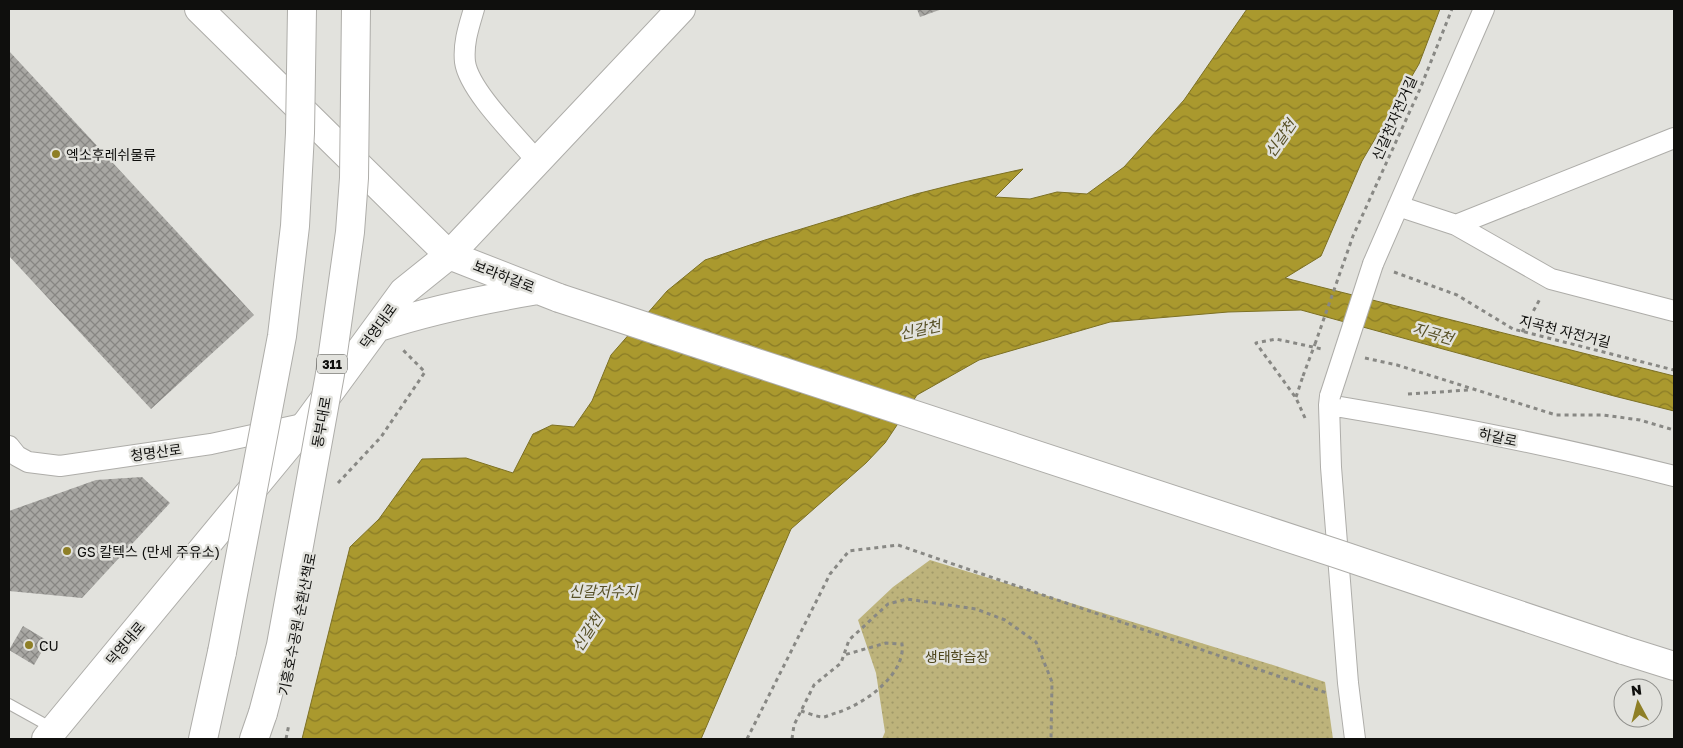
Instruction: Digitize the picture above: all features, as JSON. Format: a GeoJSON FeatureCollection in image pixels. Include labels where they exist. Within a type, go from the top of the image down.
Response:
{"type":"FeatureCollection","features":[{"type":"Feature","properties":{"kind":"main road"},"geometry":{"type":"LineString","coordinates":[[199,9],[449,255]]}},
{"type":"Feature","properties":{"kind":"main road"},"geometry":{"type":"LineString","coordinates":[[203,739],[222,652],[282,336],[295,226],[300,133],[302,9]]}},
{"type":"Feature","properties":{"kind":"main road","name":"동부대로"},"geometry":{"type":"LineString","coordinates":[[254,739],[281,645],[331,365],[350,232],[354,178],[356,9]]}},
{"type":"Feature","properties":{"kind":"main road","name":"덕영대로"},"geometry":{"type":"LineString","coordinates":[[50,734],[307,423],[403,292],[449,255],[681,9]]}},
{"type":"Feature","properties":{"kind":"main road","name":"보라하갈로"},"geometry":{"type":"LineString","coordinates":[[449,255],[549,294],[1674,666]]}},
{"type":"Feature","properties":{"kind":"main road"},"geometry":{"type":"LineString","coordinates":[[379,327],[413,315],[484,299],[549,294]]}},
{"type":"Feature","properties":{"kind":"street"},"geometry":{"type":"LineString","coordinates":[[474,9],[464,48],[465,63],[470,78],[486,101],[537,161]]}},
{"type":"Feature","properties":{"kind":"street"},"geometry":{"type":"LineString","coordinates":[[1355,739],[1348,683],[1332,487],[1329,401],[1373,264],[1484,9]]}},
{"type":"Feature","properties":{"kind":"street"},"geometry":{"type":"LineString","coordinates":[[1456,225],[1674,138]]}},
{"type":"Feature","properties":{"kind":"street"},"geometry":{"type":"LineString","coordinates":[[1398,206],[1456,225],[1551,279],[1674,311]]}},
{"type":"Feature","properties":{"kind":"street","name":"하갈로"},"geometry":{"type":"LineString","coordinates":[[1329,401],[1388,415],[1619,462],[1674,476]]}},
{"type":"Feature","properties":{"kind":"street","name":"청명산로"},"geometry":{"type":"LineString","coordinates":[[9,446],[17,456],[28,462],[60,466],[211,444],[307,423]]}},
{"type":"Feature","properties":{"kind":"lane"},"geometry":{"type":"LineString","coordinates":[[9,704],[50,734]]}},
{"type":"Feature","properties":{"kind":"path","name":"신갈천자전거길"},"geometry":{"type":"LineString","coordinates":[[1256,343],[1296,398],[1352,236],[1420,89],[1452,9]]}},
{"type":"Feature","properties":{"kind":"path","name":"지곡천 자전거길"},"geometry":{"type":"LineString","coordinates":[[1373,264],[1456,295],[1513,330],[1674,370]]}},
{"type":"Feature","properties":{"kind":"path"},"geometry":{"type":"LineString","coordinates":[[1522,332],[1551,279]]}},
{"type":"Feature","properties":{"kind":"path"},"geometry":{"type":"LineString","coordinates":[[334,487],[382,437],[425,372],[379,327]]}},
{"type":"Feature","properties":{"kind":"path"},"geometry":{"type":"LineString","coordinates":[[1388,415],[1403,395],[1472,390],[1556,414],[1603,415],[1640,420],[1674,430]]}},
{"type":"Feature","properties":{"kind":"path"},"geometry":{"type":"LineString","coordinates":[[747,739],[830,574],[849,551],[898,545],[1332,695]]}},
{"type":"Feature","properties":{"kind":"path"},"geometry":{"type":"LineString","coordinates":[[792,739],[794,725],[814,686],[841,663],[849,640],[888,604],[907,599],[976,609],[1005,620],[1036,642],[1052,682],[1051,739]]}},
{"type":"Feature","properties":{"kind":"path"},"geometry":{"type":"LineString","coordinates":[[801,712],[824,717],[849,709],[865,701],[890,678],[903,653],[902,644],[886,644],[844,655]]}},
{"type":"Feature","properties":{"kind":"path"},"geometry":{"type":"LineString","coordinates":[[286,739],[290,720]]}},
{"type":"Feature","properties":{"kind":"green space","name":"생태학습장"},"geometry":{"type":"Polygon","coordinates":[[[930,560],[1325,682],[1333,739],[882,739],[885,732],[876,673],[858,620],[893,587],[930,560]]]}},
{"type":"Feature","properties":{"kind":"water"},"geometry":{"type":"Polygon","coordinates":[[[1247,9],[1440,9],[1419,64],[1362,161],[1321,256],[1285,278],[1674,376],[1674,411],[1301,310],[1228,312],[1110,322],[979,360],[917,395],[885,443],[866,463],[791,529],[701,739],[302,739],[350,547],[379,519],[422,459],[466,458],[513,473],[533,434],[552,425],[574,427],[592,401],[611,355],[667,291],[705,260],[916,194],[1023,169],[995,197],[1030,199],[1057,192],[1087,194],[1124,167],[1184,100],[1247,9]]]}},
{"type":"Feature","properties":{"kind":"building"},"geometry":{"type":"Polygon","coordinates":[[[917,9],[942,9],[920,17],[917,9]]]}},
{"type":"Feature","properties":{"kind":"building","name":"엑소후레쉬물류"},"geometry":{"type":"Polygon","coordinates":[[[9,51],[254,315],[151,409],[9,256],[9,51]]]}},
{"type":"Feature","properties":{"kind":"building","name":"GS 칼텍스 (만세 주유소)"},"geometry":{"type":"Polygon","coordinates":[[[142,477],[170,503],[82,598],[9,591],[9,511],[96,480],[142,477]]]}},
{"type":"Feature","properties":{"kind":"building","name":"CU"},"geometry":{"type":"Polygon","coordinates":[[[23,626],[48,641],[34,665],[9,650],[23,626]]]}},
{"type":"Feature","properties":{"kind":"place","name":"엑소후레쉬물류"},"geometry":{"type":"Point","coordinates":[56,154]}},
{"type":"Feature","properties":{"kind":"place","name":"GS 칼텍스 (만세 주유소)"},"geometry":{"type":"Point","coordinates":[67,551]}},
{"type":"Feature","properties":{"kind":"place","name":"CU"},"geometry":{"type":"Point","coordinates":[29,645]}},
{"type":"Feature","properties":{"kind":"water label","name":"신갈천"},"geometry":{"type":"Point","coordinates":[1280,138]}},
{"type":"Feature","properties":{"kind":"water label","name":"신갈천"},"geometry":{"type":"Point","coordinates":[920,329]}},
{"type":"Feature","properties":{"kind":"water label","name":"지곡천"},"geometry":{"type":"Point","coordinates":[1433,333]}},
{"type":"Feature","properties":{"kind":"water label","name":"신갈저수지"},"geometry":{"type":"Point","coordinates":[603,591]}},
{"type":"Feature","properties":{"kind":"water label","name":"신갈천"},"geometry":{"type":"Point","coordinates":[587,632]}}]}
